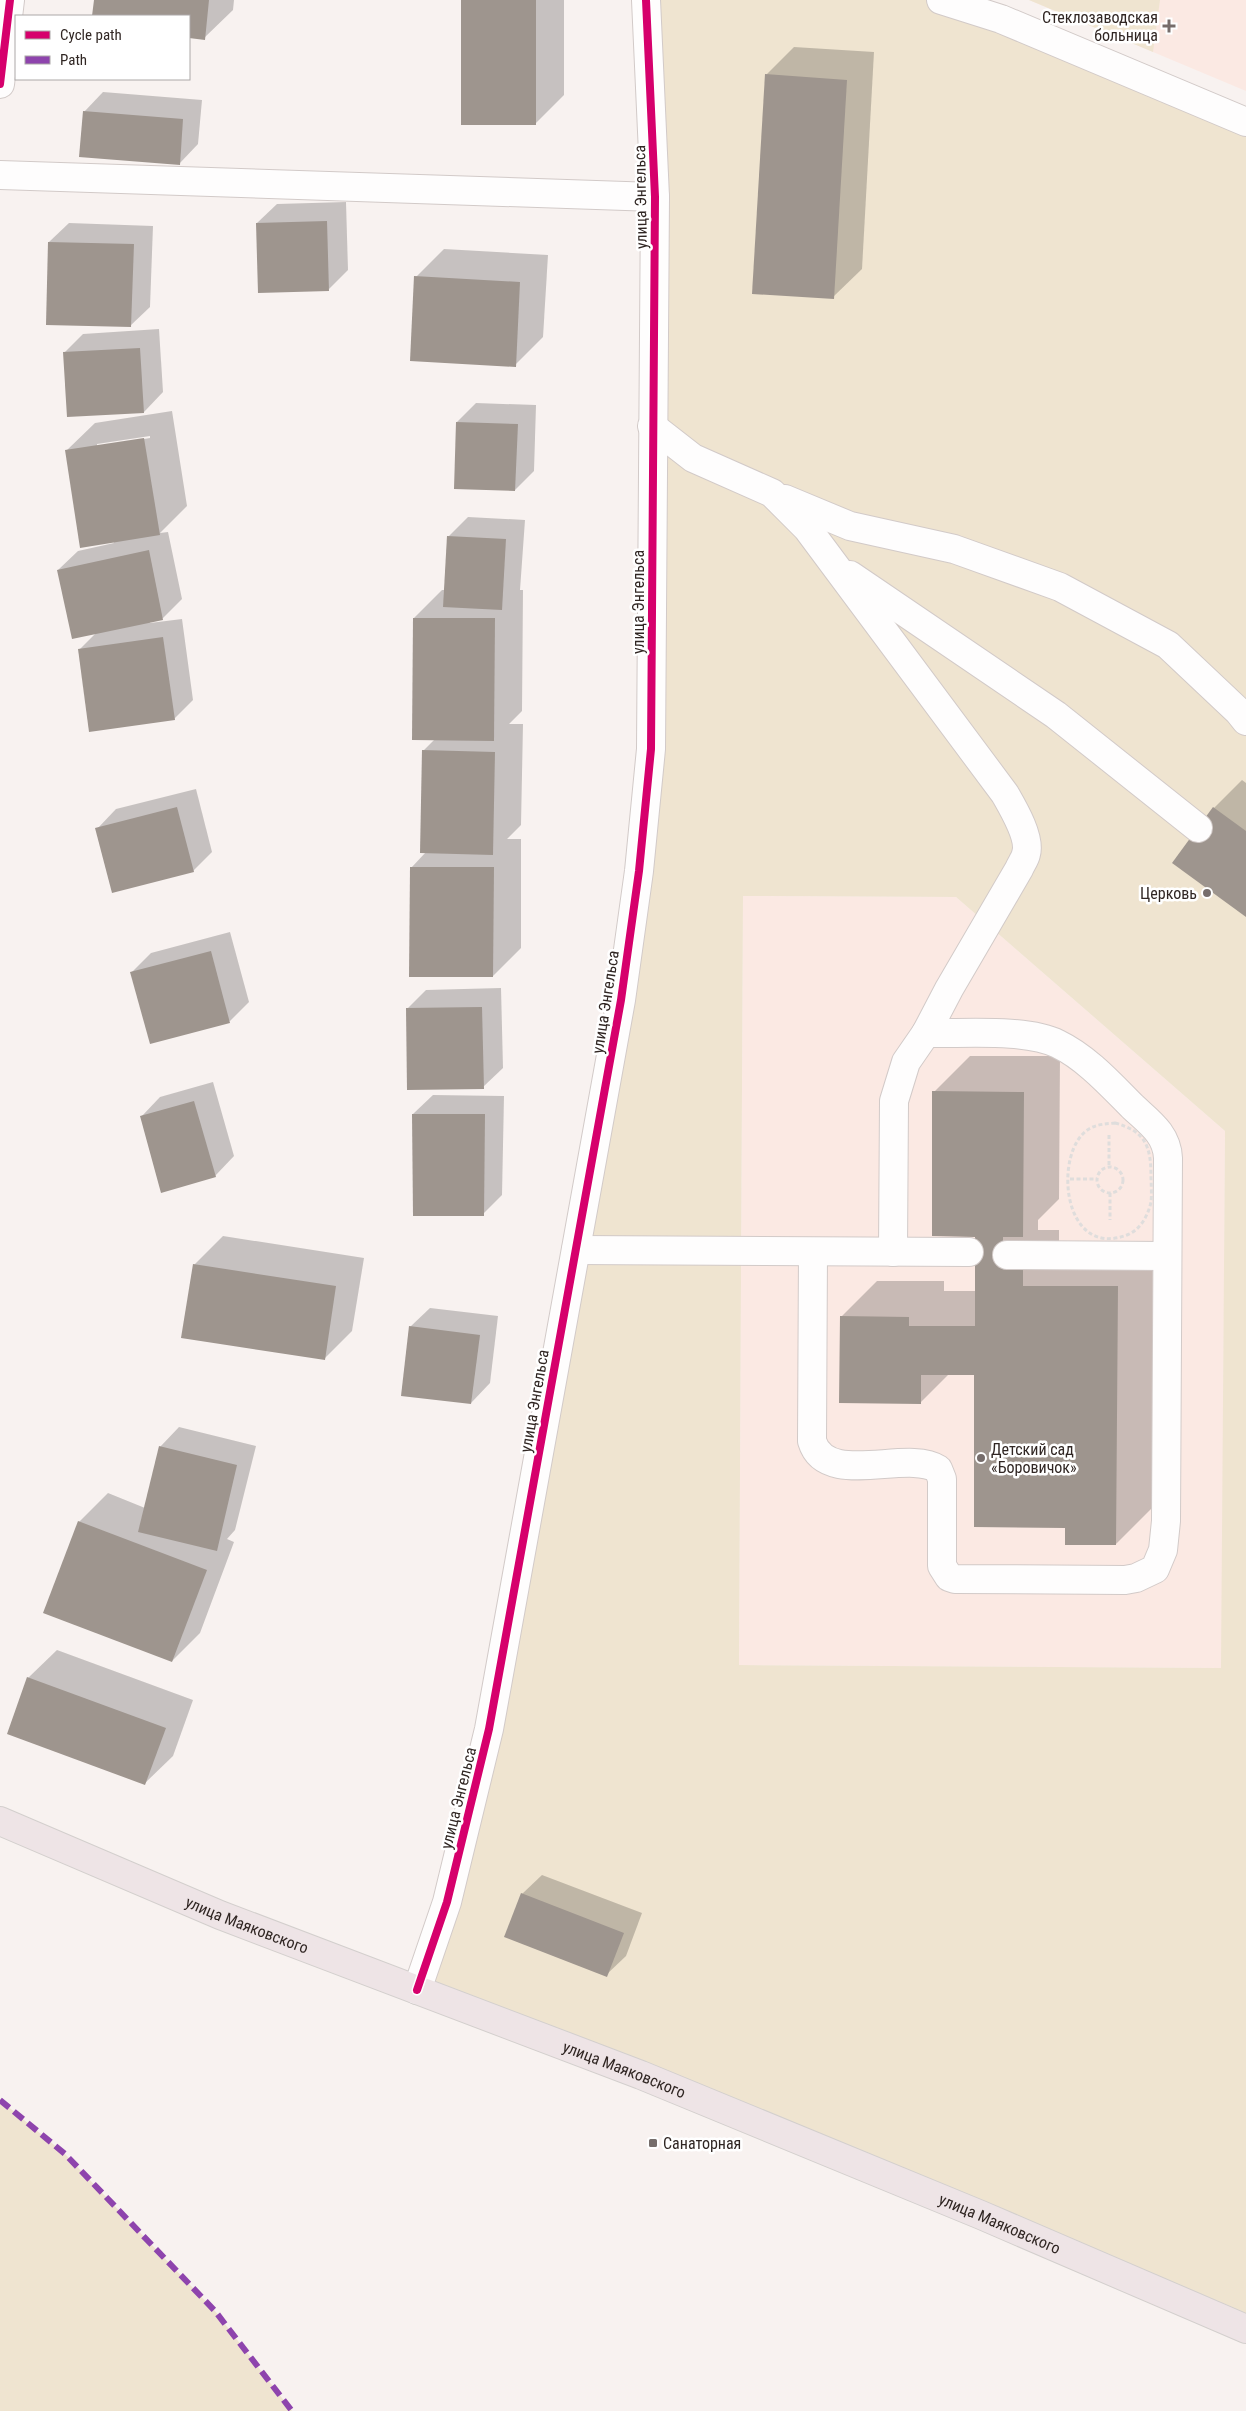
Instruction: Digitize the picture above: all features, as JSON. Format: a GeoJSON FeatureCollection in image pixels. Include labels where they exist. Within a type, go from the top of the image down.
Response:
{"type":"FeatureCollection","features":[{"type":"Feature","properties":{"kind":"main road","name":"улица Маяковского"},"geometry":{"type":"LineString","coordinates":[[0,1821],[220,1915],[668,2087],[981,2216],[1246,2329]]}},
{"type":"Feature","properties":{"kind":"street"},"geometry":{"type":"LineString","coordinates":[[0,84],[10,0]]}},
{"type":"Feature","properties":{"kind":"street","name":"улица Энгельса"},"geometry":{"type":"LineString","coordinates":[[417,1990],[447,1902],[489,1730],[621,1000],[639,871],[651,749],[655,198],[646,0]]}},
{"type":"Feature","properties":{"kind":"street"},"geometry":{"type":"LineString","coordinates":[[941,0],[1001,19],[1246,122]]}},
{"type":"Feature","properties":{"kind":"street"},"geometry":{"type":"LineString","coordinates":[[0,175],[655,198]]}},
{"type":"Feature","properties":{"kind":"street"},"geometry":{"type":"LineString","coordinates":[[652,426],[693,458],[850,526],[954,549],[1060,587],[1168,645],[1246,721]]}},
{"type":"Feature","properties":{"kind":"street"},"geometry":{"type":"LineString","coordinates":[[772,493],[807,528],[837,566],[1005,794],[1017,816],[1026,846],[1026,853],[1019,869],[949,989],[926,1034],[906,1062],[894,1102],[893,1252]]}},
{"type":"Feature","properties":{"kind":"street"},"geometry":{"type":"LineString","coordinates":[[837,566],[891,600],[1056,715],[1198,828]]}},
{"type":"Feature","properties":{"kind":"street"},"geometry":{"type":"LineString","coordinates":[[813,1252],[812,1441],[814,1449],[823,1459],[837,1464],[914,1464],[938,1469],[942,1479],[942,1566],[949,1577],[955,1579],[1125,1580],[1136,1578],[1155,1569],[1163,1550],[1166,1521],[1168,1146],[1162,1136],[1099,1073],[1058,1044],[1037,1037],[1007,1034],[926,1034]]}},
{"type":"Feature","properties":{"kind":"street"},"geometry":{"type":"LineString","coordinates":[[576,1250],[969,1252]]}},
{"type":"Feature","properties":{"kind":"street"},"geometry":{"type":"LineString","coordinates":[[1007,1255],[1167,1256]]}},
{"type":"Feature","properties":{"kind":"street"},"geometry":{"type":"LineString","coordinates":[[0,1809],[40,1838]]}},
{"type":"Feature","properties":{"kind":"path"},"geometry":{"type":"LineString","coordinates":[[1109,1123],[1109,1167]]}},
{"type":"Feature","properties":{"kind":"path"},"geometry":{"type":"LineString","coordinates":[[1109,1123],[1128,1126],[1139,1133],[1147,1144],[1152,1157],[1151,1201],[1148,1214],[1140,1226],[1129,1234],[1116,1238],[1103,1238],[1090,1233],[1073,1214],[1069,1200],[1072,1150],[1079,1138],[1089,1129],[1109,1123]]}},
{"type":"Feature","properties":{"kind":"path"},"geometry":{"type":"LineString","coordinates":[[1109,1167],[1119,1169],[1124,1177],[1123,1186],[1116,1192],[1106,1193],[1099,1188],[1097,1179],[1101,1170],[1109,1167]]}},
{"type":"Feature","properties":{"kind":"path"},"geometry":{"type":"LineString","coordinates":[[1070,1179],[1097,1179]]}},
{"type":"Feature","properties":{"kind":"shaded area"},"geometry":{"type":"Polygon","coordinates":[[[646,0],[941,0],[1246,122],[1246,2329],[417,1990],[447,1902],[639,871],[646,0]],[[743,896],[739,1665],[1221,1668],[1225,1131],[956,897],[743,896]]]}},
{"type":"Feature","properties":{"kind":"shaded area","name":"Стеклозаводская больница"},"geometry":{"type":"Polygon","coordinates":[[[1029,0],[1246,0],[1246,91],[1029,0]]]}},
{"type":"Feature","properties":{"kind":"shaded area"},"geometry":{"type":"Polygon","coordinates":[[[1029,0],[1160,0],[1153,52],[1029,0]]]}},
{"type":"Feature","properties":{"kind":"shaded area","name":"Детский сад «Боровичок»"},"geometry":{"type":"Polygon","coordinates":[[[743,896],[956,897],[1225,1131],[1222,1668],[739,1665],[743,896]]]}},
{"type":"Feature","properties":{"kind":"shaded area"},"geometry":{"type":"Polygon","coordinates":[[[0,2100],[65,2154],[215,2311],[292,2411],[0,2411],[0,2100]]]}},
{"type":"Feature","properties":{"kind":"building"},"geometry":{"type":"Polygon","coordinates":[[[94,0],[209,0],[205,40],[190,38],[190,15],[92,15],[94,0]]]}},
{"type":"Feature","properties":{"kind":"building"},"geometry":{"type":"Polygon","coordinates":[[[461,0],[536,0],[536,125],[461,125],[461,0]]]}},
{"type":"Feature","properties":{"kind":"building"},"geometry":{"type":"Polygon","coordinates":[[[765,74],[847,80],[834,299],[752,294],[765,74]]]}},
{"type":"Feature","properties":{"kind":"building"},"geometry":{"type":"Polygon","coordinates":[[[83,111],[183,119],[180,165],[79,157],[83,111]]]}},
{"type":"Feature","properties":{"kind":"building"},"geometry":{"type":"Polygon","coordinates":[[[327,221],[329,291],[258,293],[256,223],[327,221]]]}},
{"type":"Feature","properties":{"kind":"building"},"geometry":{"type":"Polygon","coordinates":[[[48,242],[134,244],[131,327],[46,325],[48,242]]]}},
{"type":"Feature","properties":{"kind":"building"},"geometry":{"type":"Polygon","coordinates":[[[414,276],[520,282],[516,367],[410,361],[414,276]]]}},
{"type":"Feature","properties":{"kind":"building"},"geometry":{"type":"Polygon","coordinates":[[[140,348],[144,413],[67,417],[63,352],[140,348]]]}},
{"type":"Feature","properties":{"kind":"building"},"geometry":{"type":"Polygon","coordinates":[[[456,422],[518,424],[515,491],[454,489],[456,422]]]}},
{"type":"Feature","properties":{"kind":"building"},"geometry":{"type":"Polygon","coordinates":[[[144,438],[160,535],[80,548],[65,450],[144,438]]]}},
{"type":"Feature","properties":{"kind":"building"},"geometry":{"type":"Polygon","coordinates":[[[447,536],[506,539],[502,610],[443,607],[447,536]]]}},
{"type":"Feature","properties":{"kind":"building"},"geometry":{"type":"Polygon","coordinates":[[[149,550],[163,620],[72,639],[57,570],[149,550]]]}},
{"type":"Feature","properties":{"kind":"building"},"geometry":{"type":"Polygon","coordinates":[[[413,618],[495,618],[494,741],[412,740],[413,618]]]}},
{"type":"Feature","properties":{"kind":"building"},"geometry":{"type":"Polygon","coordinates":[[[163,637],[175,720],[89,732],[78,649],[163,637]]]}},
{"type":"Feature","properties":{"kind":"building"},"geometry":{"type":"Polygon","coordinates":[[[422,750],[495,752],[493,855],[420,853],[422,750]]]}},
{"type":"Feature","properties":{"kind":"building"},"geometry":{"type":"Polygon","coordinates":[[[177,807],[194,872],[112,893],[95,828],[177,807]]]}},
{"type":"Feature","properties":{"kind":"building"},"geometry":{"type":"Polygon","coordinates":[[[1213,807],[1246,831],[1246,917],[1172,863],[1213,807]]]}},
{"type":"Feature","properties":{"kind":"building"},"geometry":{"type":"Polygon","coordinates":[[[410,867],[494,867],[493,977],[409,977],[410,867]]]}},
{"type":"Feature","properties":{"kind":"building"},"geometry":{"type":"Polygon","coordinates":[[[211,951],[230,1023],[150,1044],[130,972],[211,951]]]}},
{"type":"Feature","properties":{"kind":"building"},"geometry":{"type":"Polygon","coordinates":[[[482,1007],[484,1089],[407,1090],[406,1008],[482,1007]]]}},
{"type":"Feature","properties":{"kind":"building"},"geometry":{"type":"Polygon","coordinates":[[[932,1091],[1024,1092],[1023,1237],[1003,1237],[1003,1265],[1023,1265],[1023,1286],[1118,1286],[1116,1545],[1065,1545],[1065,1528],[974,1527],[974,1375],[921,1375],[921,1404],[839,1403],[840,1316],[909,1317],[909,1326],[975,1326],[975,1237],[932,1236],[932,1091]]]}},
{"type":"Feature","properties":{"kind":"building"},"geometry":{"type":"Polygon","coordinates":[[[194,1101],[216,1177],[161,1193],[140,1116],[194,1101]]]}},
{"type":"Feature","properties":{"kind":"building"},"geometry":{"type":"Polygon","coordinates":[[[412,1114],[485,1114],[484,1216],[413,1216],[412,1114]]]}},
{"type":"Feature","properties":{"kind":"building"},"geometry":{"type":"Polygon","coordinates":[[[193,1264],[336,1286],[325,1360],[181,1338],[193,1264]]]}},
{"type":"Feature","properties":{"kind":"building"},"geometry":{"type":"Polygon","coordinates":[[[409,1326],[480,1335],[471,1404],[401,1396],[409,1326]]]}},
{"type":"Feature","properties":{"kind":"building"},"geometry":{"type":"Polygon","coordinates":[[[159,1446],[237,1465],[217,1551],[138,1532],[159,1446]]]}},
{"type":"Feature","properties":{"kind":"building"},"geometry":{"type":"Polygon","coordinates":[[[78,1521],[207,1570],[172,1662],[43,1613],[78,1521]]]}},
{"type":"Feature","properties":{"kind":"building"},"geometry":{"type":"Polygon","coordinates":[[[27,1677],[166,1728],[145,1785],[7,1734],[27,1677]]]}},
{"type":"Feature","properties":{"kind":"building"},"geometry":{"type":"Polygon","coordinates":[[[521,1893],[624,1933],[607,1977],[504,1937],[521,1893]]]}},
{"type":"Feature","properties":{"kind":"marked path"},"geometry":{"type":"LineString","coordinates":[[0,2100],[65,2154],[215,2311],[292,2411]]}},
{"type":"Feature","properties":{"kind":"cycle path"},"geometry":{"type":"LineString","coordinates":[[0,84],[10,0]]}},
{"type":"Feature","properties":{"kind":"cycle path"},"geometry":{"type":"LineString","coordinates":[[417,1990],[447,1902],[489,1729],[621,1000],[639,871],[651,749],[655,197],[646,0]]}},
{"type":"Feature","properties":{"kind":"place","name":"Стеклозаводская больница"},"geometry":{"type":"Point","coordinates":[1169,26]}},
{"type":"Feature","properties":{"kind":"place","name":"Церковь"},"geometry":{"type":"Point","coordinates":[1207,893]}},
{"type":"Feature","properties":{"kind":"place","name":"Детский сад «Боровичок»"},"geometry":{"type":"Point","coordinates":[981,1458]}},
{"type":"Feature","properties":{"kind":"place","name":"Санаторная"},"geometry":{"type":"Point","coordinates":[653,2143]}}]}
